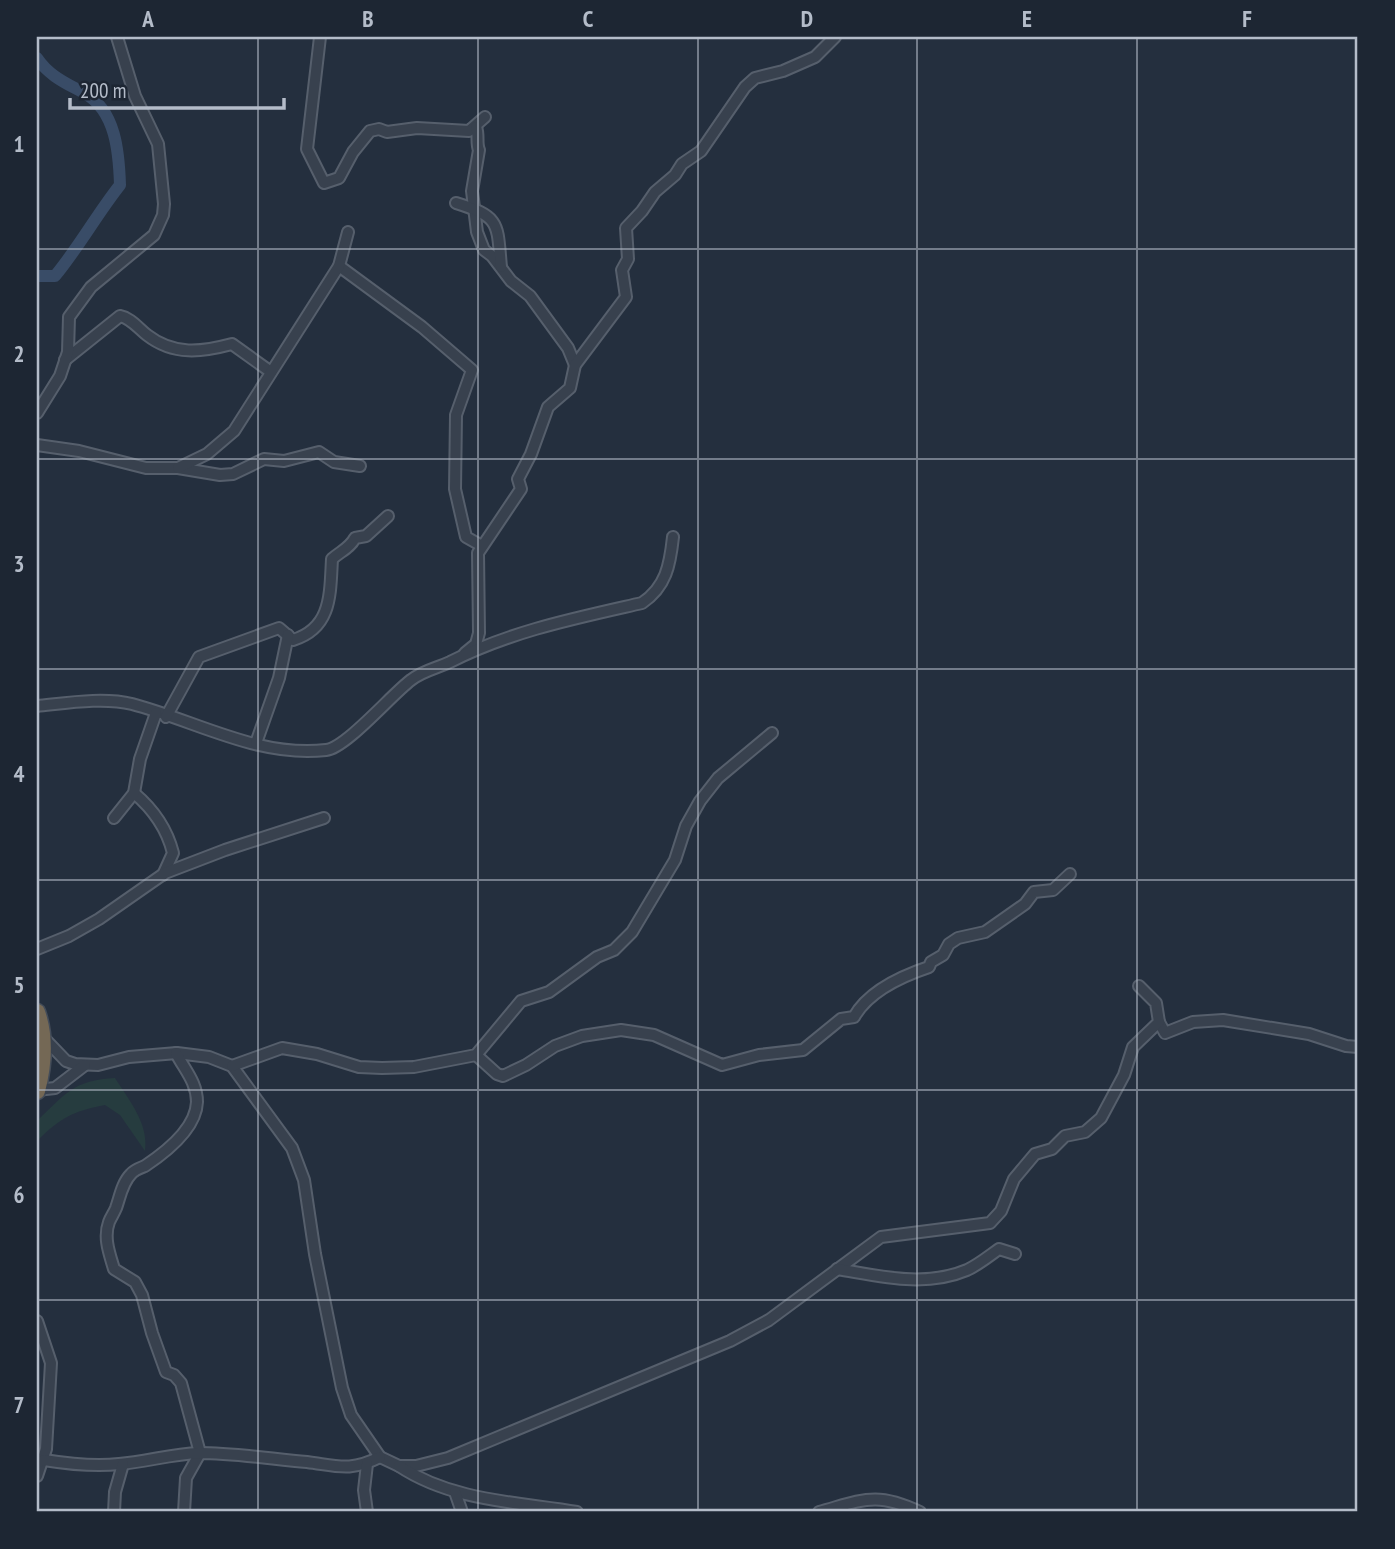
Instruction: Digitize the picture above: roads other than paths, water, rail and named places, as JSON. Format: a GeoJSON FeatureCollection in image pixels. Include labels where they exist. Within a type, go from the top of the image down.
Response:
{"type":"FeatureCollection","features":[{"type":"Feature","properties":{"kind":"highway"},"geometry":{"type":"LineString","coordinates":[[37,1012],[44,1055],[37,1091]]}},
{"type":"Feature","properties":{"kind":"street"},"geometry":{"type":"LineString","coordinates":[[37,413],[60,376],[68,352],[69,317],[92,287],[155,235],[163,215],[158,144],[135,96],[117,37]]}},
{"type":"Feature","properties":{"kind":"street"},"geometry":{"type":"LineString","coordinates":[[320,37],[307,149],[324,183],[339,178],[353,152],[370,131],[417,128],[445,131],[457,128],[469,131],[485,117]]}},
{"type":"Feature","properties":{"kind":"street"},"geometry":{"type":"LineString","coordinates":[[465,653],[477,645],[479,633],[478,553],[521,489],[518,478],[548,407],[570,388],[575,365],[625,297],[622,271],[628,259],[626,228],[642,211],[655,191],[675,175],[682,164],[695,157],[717,129],[738,94],[755,78],[783,71],[815,57],[835,37]]}},
{"type":"Feature","properties":{"kind":"street"},"geometry":{"type":"LineString","coordinates":[[476,127],[480,150],[472,191],[477,232],[484,250],[511,281],[530,296],[568,348],[575,365]]}},
{"type":"Feature","properties":{"kind":"street"},"geometry":{"type":"LineString","coordinates":[[456,204],[474,209],[494,221],[501,267]]}},
{"type":"Feature","properties":{"kind":"street"},"geometry":{"type":"LineString","coordinates":[[178,468],[207,454],[234,431],[339,267],[348,232]]}},
{"type":"Feature","properties":{"kind":"street"},"geometry":{"type":"LineString","coordinates":[[339,267],[422,327],[471,370],[456,415],[455,489],[466,537],[482,545]]}},
{"type":"Feature","properties":{"kind":"street"},"geometry":{"type":"LineString","coordinates":[[65,360],[120,316],[127,317],[149,337],[182,352],[205,351],[232,344],[271,372]]}},
{"type":"Feature","properties":{"kind":"street"},"geometry":{"type":"LineString","coordinates":[[37,445],[79,451],[146,468],[178,468],[220,475],[233,474],[264,459],[284,460],[319,452],[334,462],[360,466]]}},
{"type":"Feature","properties":{"kind":"street"},"geometry":{"type":"LineString","coordinates":[[114,818],[134,793],[140,759],[161,715],[199,657],[279,628],[293,639],[308,635],[319,625],[328,604],[332,559],[351,547],[355,538],[366,536],[388,516]]}},
{"type":"Feature","properties":{"kind":"street"},"geometry":{"type":"LineString","coordinates":[[37,706],[110,701],[131,704],[285,751],[330,750],[348,738],[414,678],[465,653],[542,625],[642,603],[654,595],[665,581],[673,537]]}},
{"type":"Feature","properties":{"kind":"street"},"geometry":{"type":"LineString","coordinates":[[256,743],[279,678],[288,635]]}},
{"type":"Feature","properties":{"kind":"street"},"geometry":{"type":"LineString","coordinates":[[232,1066],[282,1048],[317,1054],[359,1067],[383,1068],[414,1068],[475,1055],[521,1001],[549,992],[597,957],[614,950],[632,932],[676,860],[686,826],[699,801],[718,778],[772,733]]}},
{"type":"Feature","properties":{"kind":"street"},"geometry":{"type":"LineString","coordinates":[[134,793],[148,805],[170,842],[173,853],[163,875]]}},
{"type":"Feature","properties":{"kind":"street"},"geometry":{"type":"LineString","coordinates":[[37,949],[69,936],[99,919],[163,875],[225,850],[324,818]]}},
{"type":"Feature","properties":{"kind":"street"},"geometry":{"type":"LineString","coordinates":[[475,1055],[503,1076],[555,1046],[582,1036],[621,1030],[654,1035],[722,1065],[760,1055],[803,1049],[841,1019],[854,1017],[860,1007],[903,976],[929,967],[931,962],[943,955],[948,944],[958,938],[985,932],[1024,904],[1034,892],[1053,890],[1070,874]]}},
{"type":"Feature","properties":{"kind":"street"},"geometry":{"type":"LineString","coordinates":[[1139,986],[1156,1003],[1164,1033],[1192,1022],[1223,1020],[1309,1034],[1358,1047]]}},
{"type":"Feature","properties":{"kind":"street"},"geometry":{"type":"LineString","coordinates":[[399,1466],[416,1466],[448,1458],[730,1341],[769,1320],[881,1237],[990,1223],[1001,1211],[1014,1179],[1035,1154],[1052,1149],[1065,1136],[1085,1132],[1101,1118],[1124,1075],[1133,1047],[1159,1022]]}},
{"type":"Feature","properties":{"kind":"street"},"geometry":{"type":"LineString","coordinates":[[43,1037],[66,1061],[85,1065],[98,1065],[129,1057],[176,1053],[209,1057],[232,1066],[292,1148],[304,1180],[315,1254],[342,1388],[351,1415],[380,1457],[418,1479],[492,1506],[577,1512]]}},
{"type":"Feature","properties":{"kind":"street"},"geometry":{"type":"LineString","coordinates":[[176,1053],[195,1088],[197,1103],[192,1123],[157,1157],[131,1174],[108,1224],[107,1244],[114,1269],[135,1282],[142,1295],[166,1372],[174,1375],[181,1383],[200,1453],[186,1478],[184,1512]]}},
{"type":"Feature","properties":{"kind":"street"},"geometry":{"type":"LineString","coordinates":[[37,1091],[55,1088],[85,1065]]}},
{"type":"Feature","properties":{"kind":"street"},"geometry":{"type":"LineString","coordinates":[[836,1269],[909,1281],[948,1276],[969,1269],[999,1249],[1015,1254]]}},
{"type":"Feature","properties":{"kind":"street"},"geometry":{"type":"LineString","coordinates":[[37,1321],[51,1363],[50,1408],[37,1476]]}},
{"type":"Feature","properties":{"kind":"street"},"geometry":{"type":"LineString","coordinates":[[40,1462],[101,1466],[200,1453],[340,1468],[367,1464],[380,1457]]}},
{"type":"Feature","properties":{"kind":"street"},"geometry":{"type":"LineString","coordinates":[[114,1512],[115,1492],[122,1464]]}},
{"type":"Feature","properties":{"kind":"street"},"geometry":{"type":"LineString","coordinates":[[367,1464],[364,1490],[367,1512]]}},
{"type":"Feature","properties":{"kind":"street"},"geometry":{"type":"LineString","coordinates":[[455,1492],[462,1512]]}},
{"type":"Feature","properties":{"kind":"street"},"geometry":{"type":"LineString","coordinates":[[819,1512],[864,1500],[883,1498],[920,1512]]}},
{"type":"Feature","properties":{"kind":"waterway"},"geometry":{"type":"LineString","coordinates":[[37,58],[52,74],[84,93],[103,110],[117,146],[120,185],[55,276],[37,276]]}}]}
